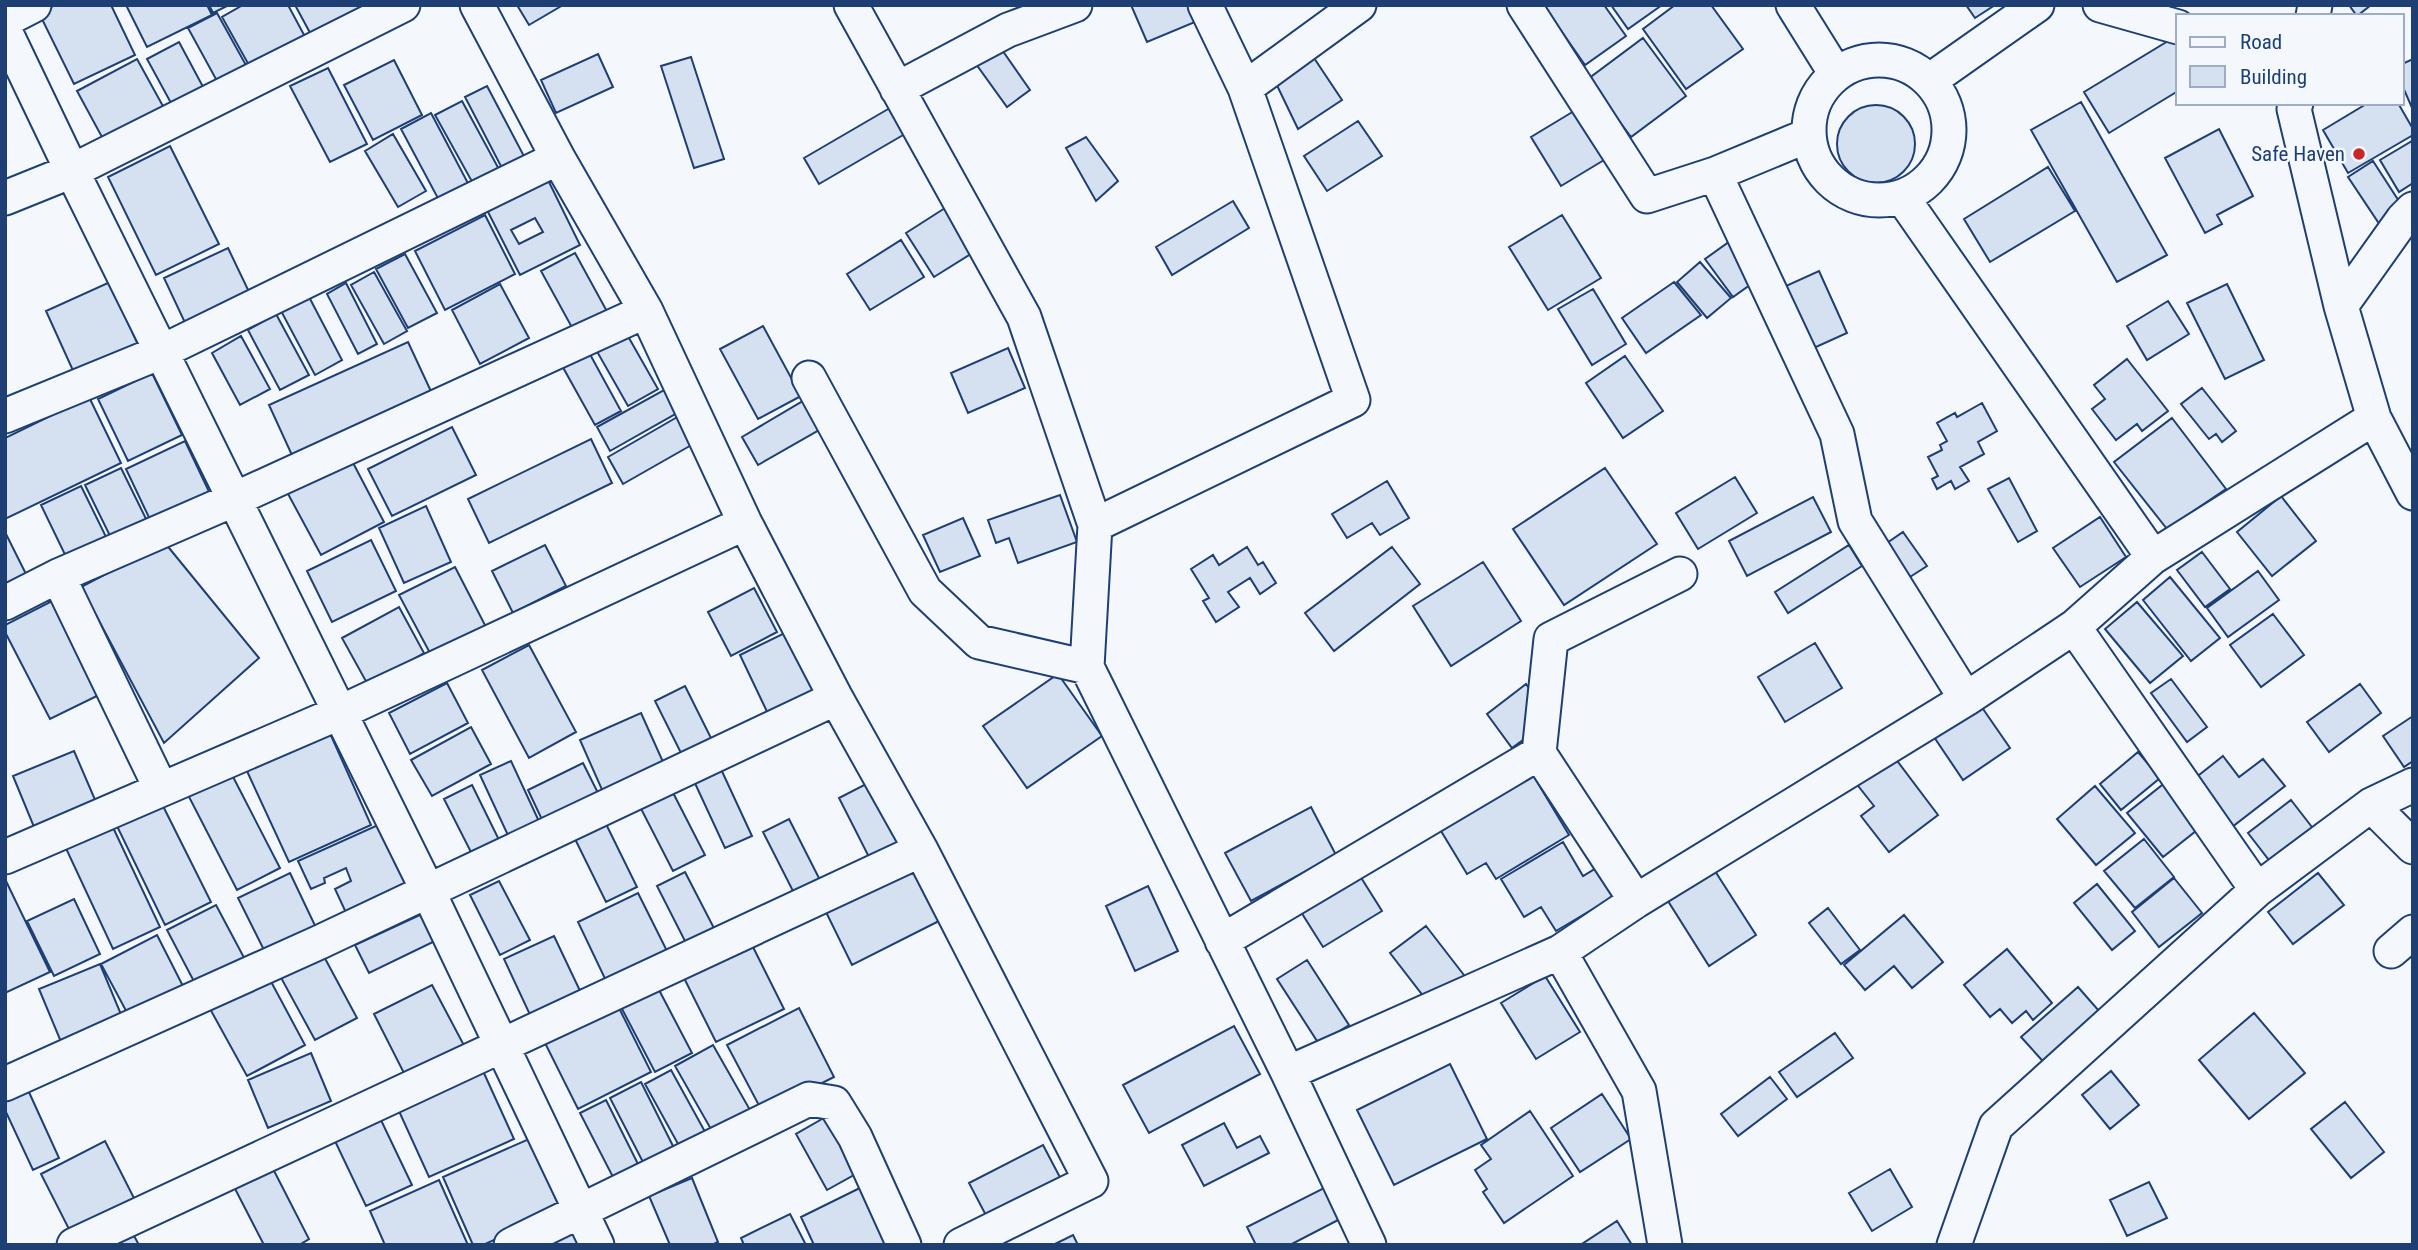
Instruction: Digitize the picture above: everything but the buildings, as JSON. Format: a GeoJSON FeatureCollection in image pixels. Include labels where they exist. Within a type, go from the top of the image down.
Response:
{"type":"FeatureCollection","features":[{"type":"Feature","properties":{"kind":"street"},"geometry":{"type":"LineString","coordinates":[[5,20],[34,5]]}},
{"type":"Feature","properties":{"kind":"street"},"geometry":{"type":"LineString","coordinates":[[5,198],[72,171],[403,5]]}},
{"type":"Feature","properties":{"kind":"street"},"geometry":{"type":"LineString","coordinates":[[477,5],[558,158],[646,311],[745,523],[836,698],[921,850],[1091,1181],[961,1245]]}},
{"type":"Feature","properties":{"kind":"street"},"geometry":{"type":"LineString","coordinates":[[851,5],[1024,317],[1095,525],[1087,667],[1288,1073],[1369,1245]]}},
{"type":"Feature","properties":{"kind":"street"},"geometry":{"type":"LineString","coordinates":[[897,89],[1008,30],[1075,5]]}},
{"type":"Feature","properties":{"kind":"street"},"geometry":{"type":"LineString","coordinates":[[1095,525],[1353,400],[1245,88],[1205,5]]}},
{"type":"Feature","properties":{"kind":"street"},"geometry":{"type":"LineString","coordinates":[[1245,88],[1359,5]]}},
{"type":"Feature","properties":{"kind":"street"},"geometry":{"type":"LineString","coordinates":[[1524,5],[1647,196],[1715,174],[1809,135]]}},
{"type":"Feature","properties":{"kind":"street"},"geometry":{"type":"LineString","coordinates":[[1793,5],[1836,74]]}},
{"type":"Feature","properties":{"kind":"street"},"geometry":{"type":"LineString","coordinates":[[1929,81],[2037,5]]}},
{"type":"Feature","properties":{"kind":"street"},"geometry":{"type":"LineString","coordinates":[[2100,5],[2176,26]]}},
{"type":"Feature","properties":{"kind":"street"},"geometry":{"type":"LineString","coordinates":[[5,31],[341,712],[597,1245]]}},
{"type":"Feature","properties":{"kind":"street"},"geometry":{"type":"LineString","coordinates":[[1873,60],[1894,61],[1913,69],[1929,81],[1942,101],[1948,123],[1947,147],[1938,168],[1923,186],[1902,197],[1881,201],[1860,198],[1840,189],[1824,175],[1813,156],[1809,135],[1810,112],[1820,91],[1836,74],[1853,64],[1873,60]]}},
{"type":"Feature","properties":{"kind":"street"},"geometry":{"type":"LineString","coordinates":[[2292,105],[2342,306],[2374,418],[2412,489]]}},
{"type":"Feature","properties":{"kind":"street"},"geometry":{"type":"LineString","coordinates":[[5,416],[162,352],[558,158]]}},
{"type":"Feature","properties":{"kind":"street"},"geometry":{"type":"LineString","coordinates":[[1715,174],[1837,434],[1855,521],[1966,699]]}},
{"type":"Feature","properties":{"kind":"street"},"geometry":{"type":"LineString","coordinates":[[1902,197],[2153,557]]}},
{"type":"Feature","properties":{"kind":"street"},"geometry":{"type":"LineString","coordinates":[[2342,306],[2403,219],[2413,209]]}},
{"type":"Feature","properties":{"kind":"street"},"geometry":{"type":"LineString","coordinates":[[5,603],[58,576],[234,499],[646,311]]}},
{"type":"Feature","properties":{"kind":"street"},"geometry":{"type":"LineString","coordinates":[[809,378],[925,591],[979,642],[1087,667]]}},
{"type":"Feature","properties":{"kind":"street"},"geometry":{"type":"LineString","coordinates":[[1288,1073],[1560,952],[1636,901],[1966,699],[2074,627],[2153,557],[2374,418]]}},
{"type":"Feature","properties":{"kind":"street"},"geometry":{"type":"LineString","coordinates":[[5,857],[341,712],[745,523]]}},
{"type":"Feature","properties":{"kind":"street"},"geometry":{"type":"LineString","coordinates":[[1636,901],[1539,752],[1551,639],[1680,574]]}},
{"type":"Feature","properties":{"kind":"street"},"geometry":{"type":"LineString","coordinates":[[58,576],[162,789]]}},
{"type":"Feature","properties":{"kind":"street"},"geometry":{"type":"LineString","coordinates":[[2074,627],[2258,890]]}},
{"type":"Feature","properties":{"kind":"street"},"geometry":{"type":"LineString","coordinates":[[5,1084],[320,942],[836,698]]}},
{"type":"Feature","properties":{"kind":"street"},"geometry":{"type":"LineString","coordinates":[[1222,941],[1539,752]]}},
{"type":"Feature","properties":{"kind":"street"},"geometry":{"type":"LineString","coordinates":[[1954,1245],[1996,1126],[2258,890],[2371,805],[2413,785]]}},
{"type":"Feature","properties":{"kind":"street"},"geometry":{"type":"LineString","coordinates":[[2371,805],[2413,847]]}},
{"type":"Feature","properties":{"kind":"street"},"geometry":{"type":"LineString","coordinates":[[74,1245],[921,850]]}},
{"type":"Feature","properties":{"kind":"street"},"geometry":{"type":"LineString","coordinates":[[1560,952],[1639,1091],[1665,1245]]}},
{"type":"Feature","properties":{"kind":"street"},"geometry":{"type":"LineString","coordinates":[[511,1245],[809,1099],[834,1103],[855,1137],[904,1245]]}},
{"type":"Feature","properties":{"kind":"place","name":"Safe Haven"},"geometry":{"type":"Point","coordinates":[2359,154]}}]}
